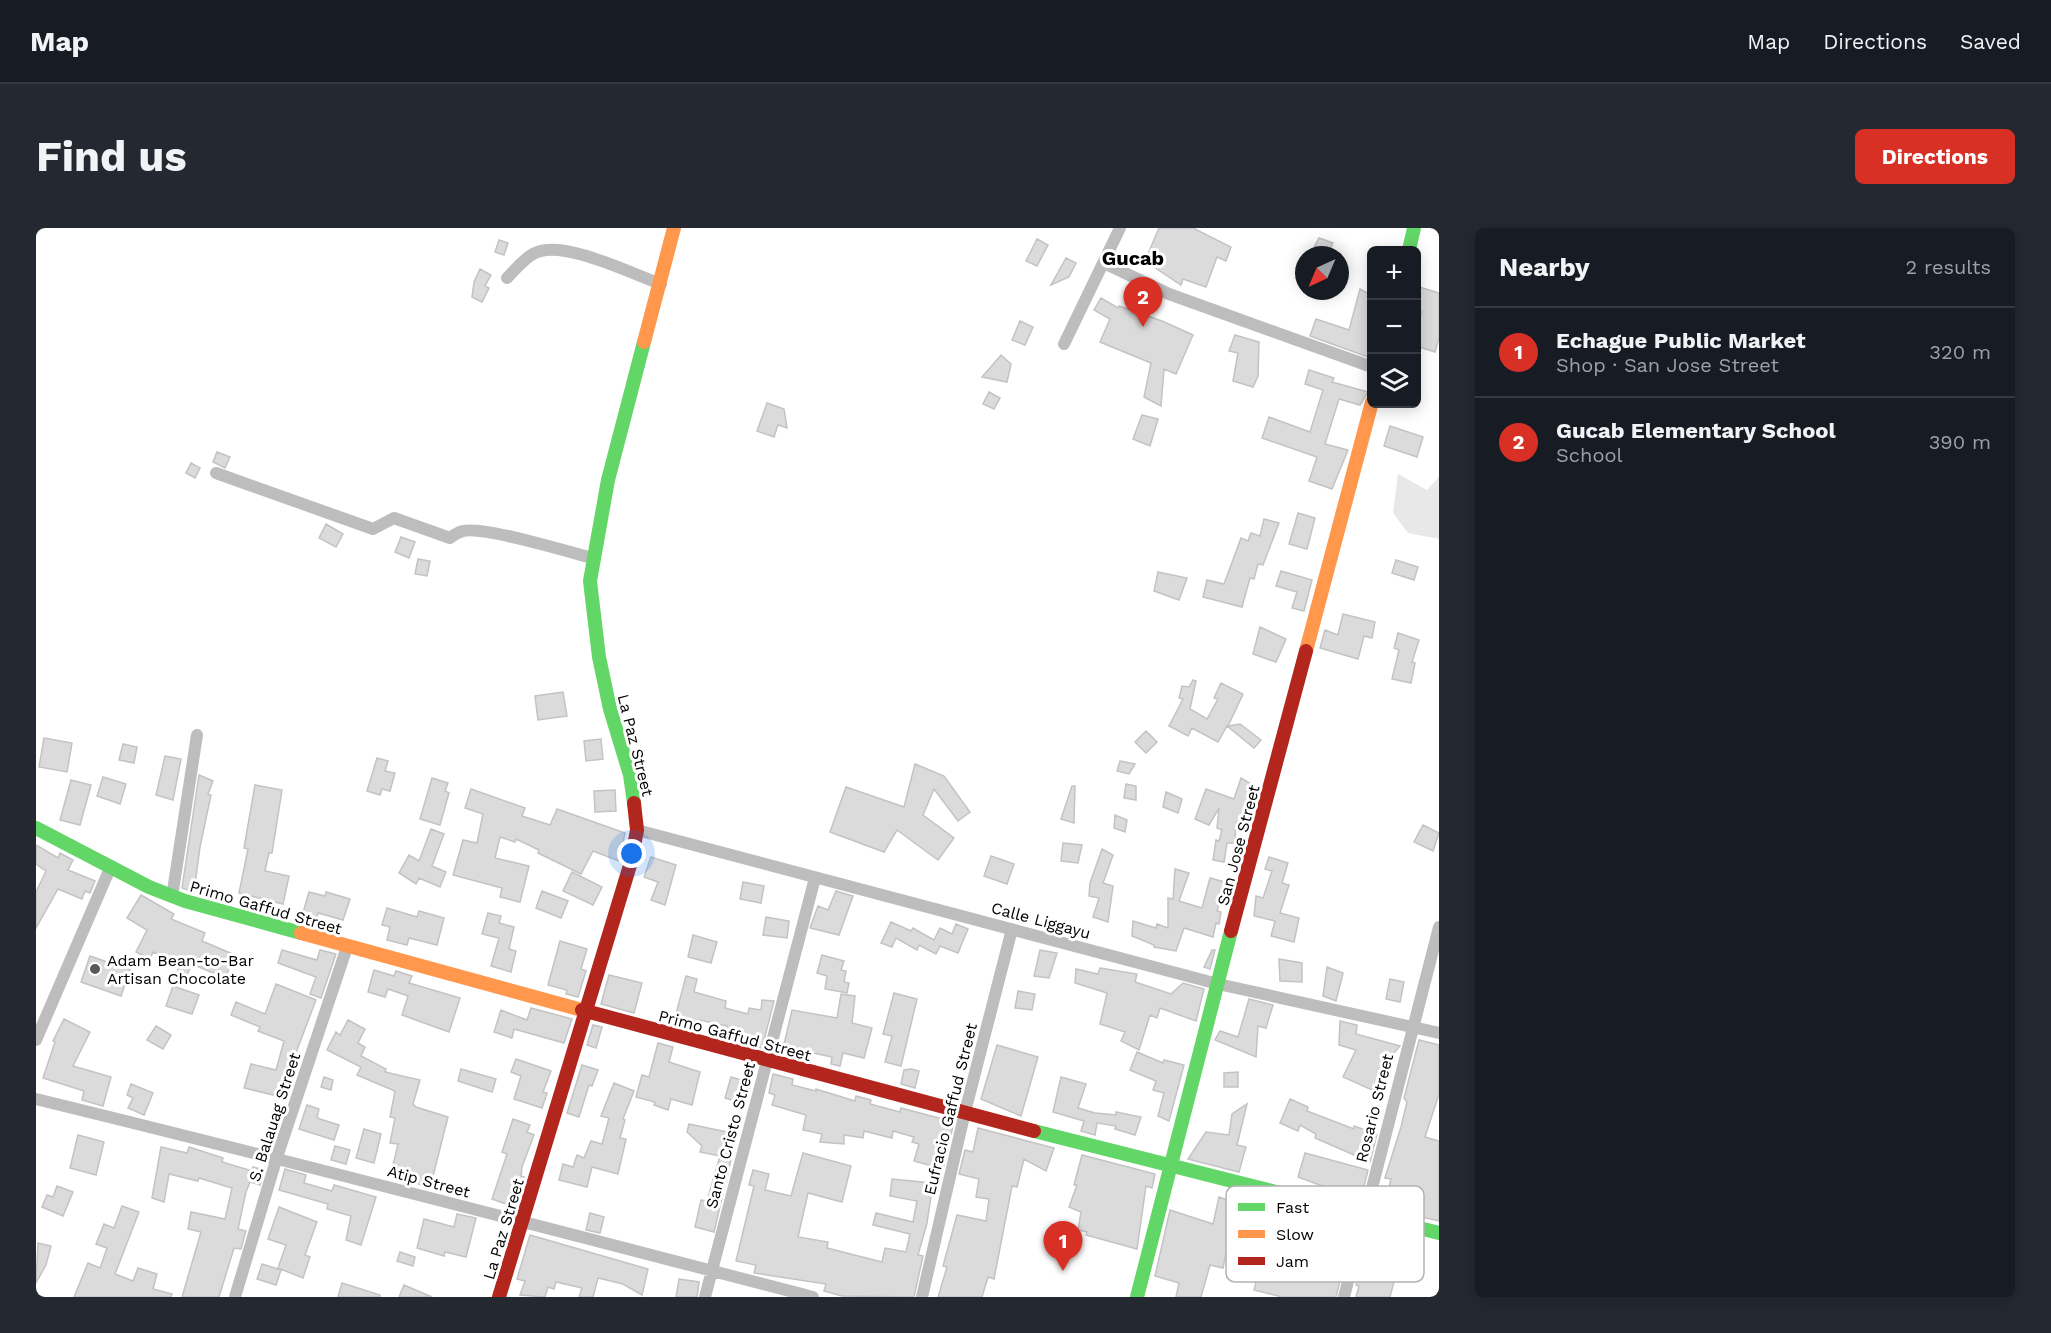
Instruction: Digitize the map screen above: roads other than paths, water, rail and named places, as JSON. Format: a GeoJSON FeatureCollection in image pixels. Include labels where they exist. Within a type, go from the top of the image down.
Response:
{"type":"FeatureCollection","features":[{"type":"Feature","properties":{"kind":"street","name":"La Paz Street"},"geometry":{"type":"LineString","coordinates":[[499,1297],[631,862],[637,830],[630,775],[610,709],[599,657],[590,581],[592,558],[608,480],[674,228]]}},
{"type":"Feature","properties":{"kind":"street"},"geometry":{"type":"LineString","coordinates":[[1064,344],[1119,228]]}},
{"type":"Feature","properties":{"kind":"street"},"geometry":{"type":"LineString","coordinates":[[1409,246],[1414,228]]}},
{"type":"Feature","properties":{"kind":"street"},"geometry":{"type":"LineString","coordinates":[[507,278],[535,253],[555,249],[592,259],[661,284]]}},
{"type":"Feature","properties":{"kind":"street"},"geometry":{"type":"LineString","coordinates":[[1104,263],[1169,294],[1367,366]]}},
{"type":"Feature","properties":{"kind":"street","name":"San Jose Street"},"geometry":{"type":"LineString","coordinates":[[1137,1297],[1169,1166],[1369,408]]}},
{"type":"Feature","properties":{"kind":"street"},"geometry":{"type":"LineString","coordinates":[[216,473],[373,529],[394,518],[450,538],[464,531],[507,536],[592,558]]}},
{"type":"Feature","properties":{"kind":"street"},"geometry":{"type":"LineString","coordinates":[[172,897],[197,735]]}},
{"type":"Feature","properties":{"kind":"street","name":"Primo Gaffud Street"},"geometry":{"type":"LineString","coordinates":[[36,828],[172,897],[767,1061],[1251,1186]]}},
{"type":"Feature","properties":{"kind":"street","name":"Calle Liggayu"},"geometry":{"type":"LineString","coordinates":[[637,830],[1218,984],[1439,1033]]}},
{"type":"Feature","properties":{"kind":"street"},"geometry":{"type":"LineString","coordinates":[[36,1040],[111,866]]}},
{"type":"Feature","properties":{"kind":"street","name":"Santo Cristo Street"},"geometry":{"type":"LineString","coordinates":[[705,1297],[814,878]]}},
{"type":"Feature","properties":{"kind":"street","name":"Rosario Street"},"geometry":{"type":"LineString","coordinates":[[1372,1186],[1439,927]]}},
{"type":"Feature","properties":{"kind":"street","name":"Eufracio Gaffud Street"},"geometry":{"type":"LineString","coordinates":[[922,1297],[965,1112],[1012,929]]}},
{"type":"Feature","properties":{"kind":"street","name":"S. Balauag Street"},"geometry":{"type":"LineString","coordinates":[[235,1297],[277,1157],[347,947]]}},
{"type":"Feature","properties":{"kind":"street","name":"Atip Street"},"geometry":{"type":"LineString","coordinates":[[36,1099],[277,1157],[521,1223],[813,1297]]}},
{"type":"Feature","properties":{"kind":"street","name":"Primo Gaffud Street"},"geometry":{"type":"LineString","coordinates":[[1424,1229],[1439,1233]]}},
{"type":"Feature","properties":{"kind":"street","name":"Rosario Street"},"geometry":{"type":"LineString","coordinates":[[1344,1297],[1348,1282]]}},
{"type":"Feature","properties":{"kind":"place","name":"Gucab Elementary School"},"geometry":{"type":"Point","coordinates":[1143,327]}},
{"type":"Feature","properties":{"kind":"place","name":"Adam Bean-to-Bar Artisan Chocolate"},"geometry":{"type":"Point","coordinates":[95,969]}},
{"type":"Feature","properties":{"kind":"place","name":"Echague Public Market"},"geometry":{"type":"Point","coordinates":[1063,1271]}},
{"type":"Feature","properties":{"kind":"district","name":"Gucab"},"geometry":{"type":"Point","coordinates":[1133,258]}}]}
